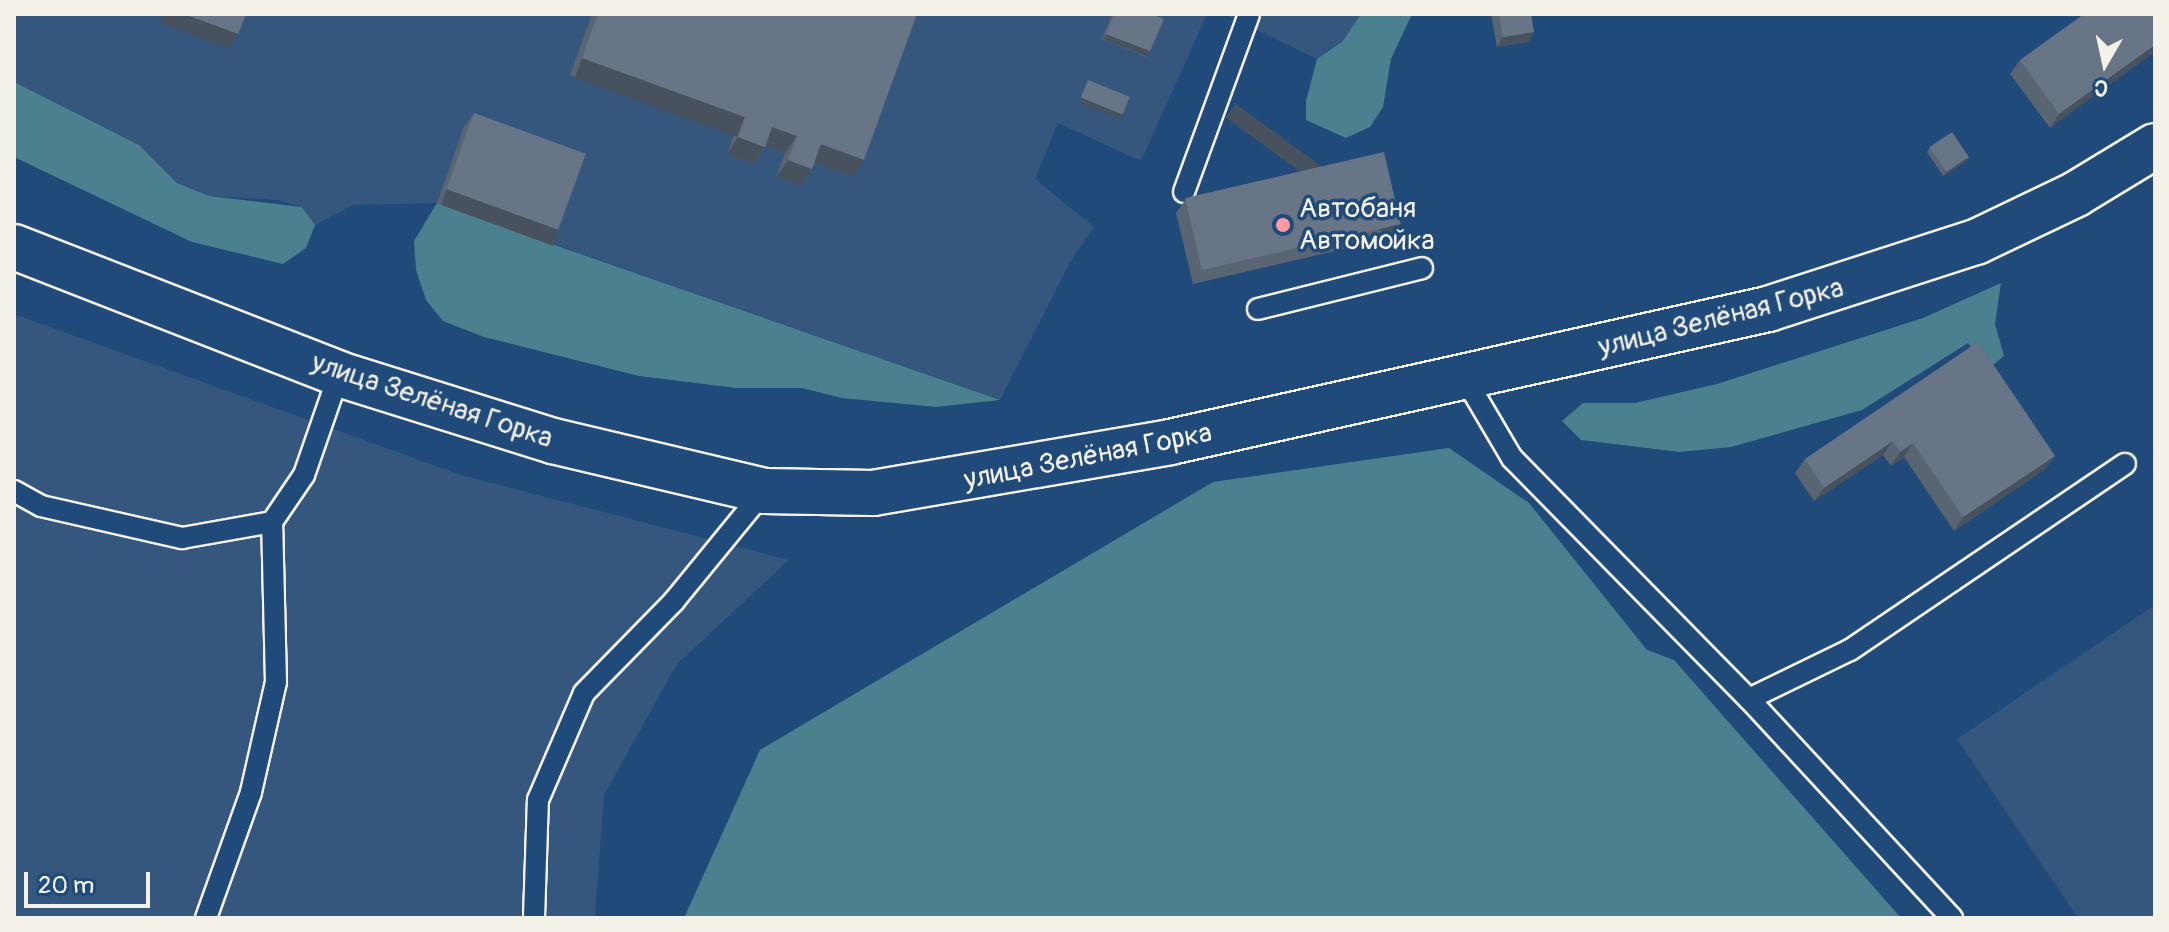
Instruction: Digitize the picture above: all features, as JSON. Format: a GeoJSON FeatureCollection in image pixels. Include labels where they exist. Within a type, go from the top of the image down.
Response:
{"type":"FeatureCollection","features":[{"type":"Feature","properties":{"kind":"street","name":"улица Зелёная Горка"},"geometry":{"type":"LineString","coordinates":[[14,247],[339,374],[553,441],[764,491],[873,493],[952,483],[1466,380],[1868,281],[1976,242],[2076,194],[2155,146]]}},
{"type":"Feature","properties":{"kind":"lane"},"geometry":{"type":"LineString","coordinates":[[1184,192],[1249,14]]}},
{"type":"Feature","properties":{"kind":"lane"},"geometry":{"type":"LineString","coordinates":[[1258,309],[1422,268]]}},
{"type":"Feature","properties":{"kind":"lane"},"geometry":{"type":"LineString","coordinates":[[206,918],[251,792],[276,682],[272,522],[304,475],[339,374]]}},
{"type":"Feature","properties":{"kind":"lane"},"geometry":{"type":"LineString","coordinates":[[1466,380],[1512,458],[1749,699],[1952,918]]}},
{"type":"Feature","properties":{"kind":"lane"},"geometry":{"type":"LineString","coordinates":[[1749,699],[1850,650],[2125,464]]}},
{"type":"Feature","properties":{"kind":"lane"},"geometry":{"type":"LineString","coordinates":[[14,491],[41,506],[182,538],[272,522]]}},
{"type":"Feature","properties":{"kind":"lane"},"geometry":{"type":"LineString","coordinates":[[534,918],[538,800],[584,693],[674,601],[764,491]]}},
{"type":"Feature","properties":{"kind":"shaded area"},"geometry":{"type":"Polygon","coordinates":[[[14,14],[1207,14],[1141,161],[1058,123],[1035,179],[1094,227],[1070,262],[1000,400],[437,203],[353,205],[315,225],[302,207],[278,200],[209,196],[177,183],[139,145],[14,82],[14,14]]]}},
{"type":"Feature","properties":{"kind":"shaded area"},"geometry":{"type":"Polygon","coordinates":[[[1224,14],[1361,14],[1342,42],[1317,59],[1224,14]]]}},
{"type":"Feature","properties":{"kind":"shaded area"},"geometry":{"type":"Polygon","coordinates":[[[14,314],[461,475],[789,560],[677,664],[604,795],[595,918],[14,918],[14,314]]]}},
{"type":"Feature","properties":{"kind":"shaded area"},"geometry":{"type":"Polygon","coordinates":[[[2155,605],[2155,918],[2078,918],[1957,739],[2155,605]]]}},
{"type":"Feature","properties":{"kind":"green space"},"geometry":{"type":"Polygon","coordinates":[[[1361,14],[1412,14],[1391,59],[1383,107],[1370,127],[1346,138],[1306,120],[1306,101],[1317,59],[1342,42],[1361,14]]]}},
{"type":"Feature","properties":{"kind":"green space"},"geometry":{"type":"Polygon","coordinates":[[[14,82],[139,145],[177,183],[209,196],[302,207],[315,225],[306,248],[283,264],[192,242],[14,157],[14,82]]]}},
{"type":"Feature","properties":{"kind":"green space"},"geometry":{"type":"Polygon","coordinates":[[[437,203],[1000,400],[936,407],[842,398],[802,388],[736,388],[639,376],[484,337],[443,321],[426,300],[416,270],[414,241],[437,203]]]}},
{"type":"Feature","properties":{"kind":"green space"},"geometry":{"type":"Polygon","coordinates":[[[2001,283],[1995,324],[2004,356],[1986,371],[1968,343],[1862,410],[1731,447],[1679,452],[1581,440],[1562,421],[1583,403],[1635,403],[1717,384],[1923,318],[2001,283]]]}},
{"type":"Feature","properties":{"kind":"green space"},"geometry":{"type":"Polygon","coordinates":[[[1449,448],[1529,503],[1647,650],[1674,660],[1901,918],[684,918],[760,750],[1213,482],[1449,448]]]}},
{"type":"Feature","properties":{"kind":"building"},"geometry":{"type":"Polygon","coordinates":[[[184,14],[246,14],[238,34],[184,14]]]}},
{"type":"Feature","properties":{"kind":"building"},"geometry":{"type":"Polygon","coordinates":[[[598,14],[917,14],[864,160],[821,144],[812,169],[788,160],[797,136],[772,127],[765,147],[738,137],[745,117],[582,58],[598,14]]]}},
{"type":"Feature","properties":{"kind":"building"},"geometry":{"type":"Polygon","coordinates":[[[1114,14],[1152,14],[1164,19],[1150,51],[1106,34],[1114,14]]]}},
{"type":"Feature","properties":{"kind":"building"},"geometry":{"type":"Polygon","coordinates":[[[1499,14],[1531,14],[1534,32],[1503,37],[1499,14]]]}},
{"type":"Feature","properties":{"kind":"building"},"geometry":{"type":"Polygon","coordinates":[[[2084,14],[2155,14],[2155,45],[2059,114],[2020,60],[2084,14]]]}},
{"type":"Feature","properties":{"kind":"building"},"geometry":{"type":"Polygon","coordinates":[[[1088,80],[1130,97],[1123,114],[1081,98],[1088,80]]]}},
{"type":"Feature","properties":{"kind":"building"},"geometry":{"type":"Polygon","coordinates":[[[474,113],[586,154],[558,230],[446,189],[474,113]]]}},
{"type":"Feature","properties":{"kind":"building"},"geometry":{"type":"Polygon","coordinates":[[[1952,132],[1969,157],[1946,172],[1930,147],[1952,132]]]}},
{"type":"Feature","properties":{"kind":"building","name":"Автобаня Автомойка"},"geometry":{"type":"Polygon","coordinates":[[[1384,152],[1401,224],[1202,270],[1185,198],[1384,152]]]}},
{"type":"Feature","properties":{"kind":"building"},"geometry":{"type":"Polygon","coordinates":[[[1978,342],[2055,456],[1963,517],[1913,443],[1900,452],[1893,441],[1824,488],[1805,459],[1978,342]]]}},
{"type":"Feature","properties":{"kind":"place","name":"Автобаня Автомойка"},"geometry":{"type":"Point","coordinates":[1283,225]}}]}
